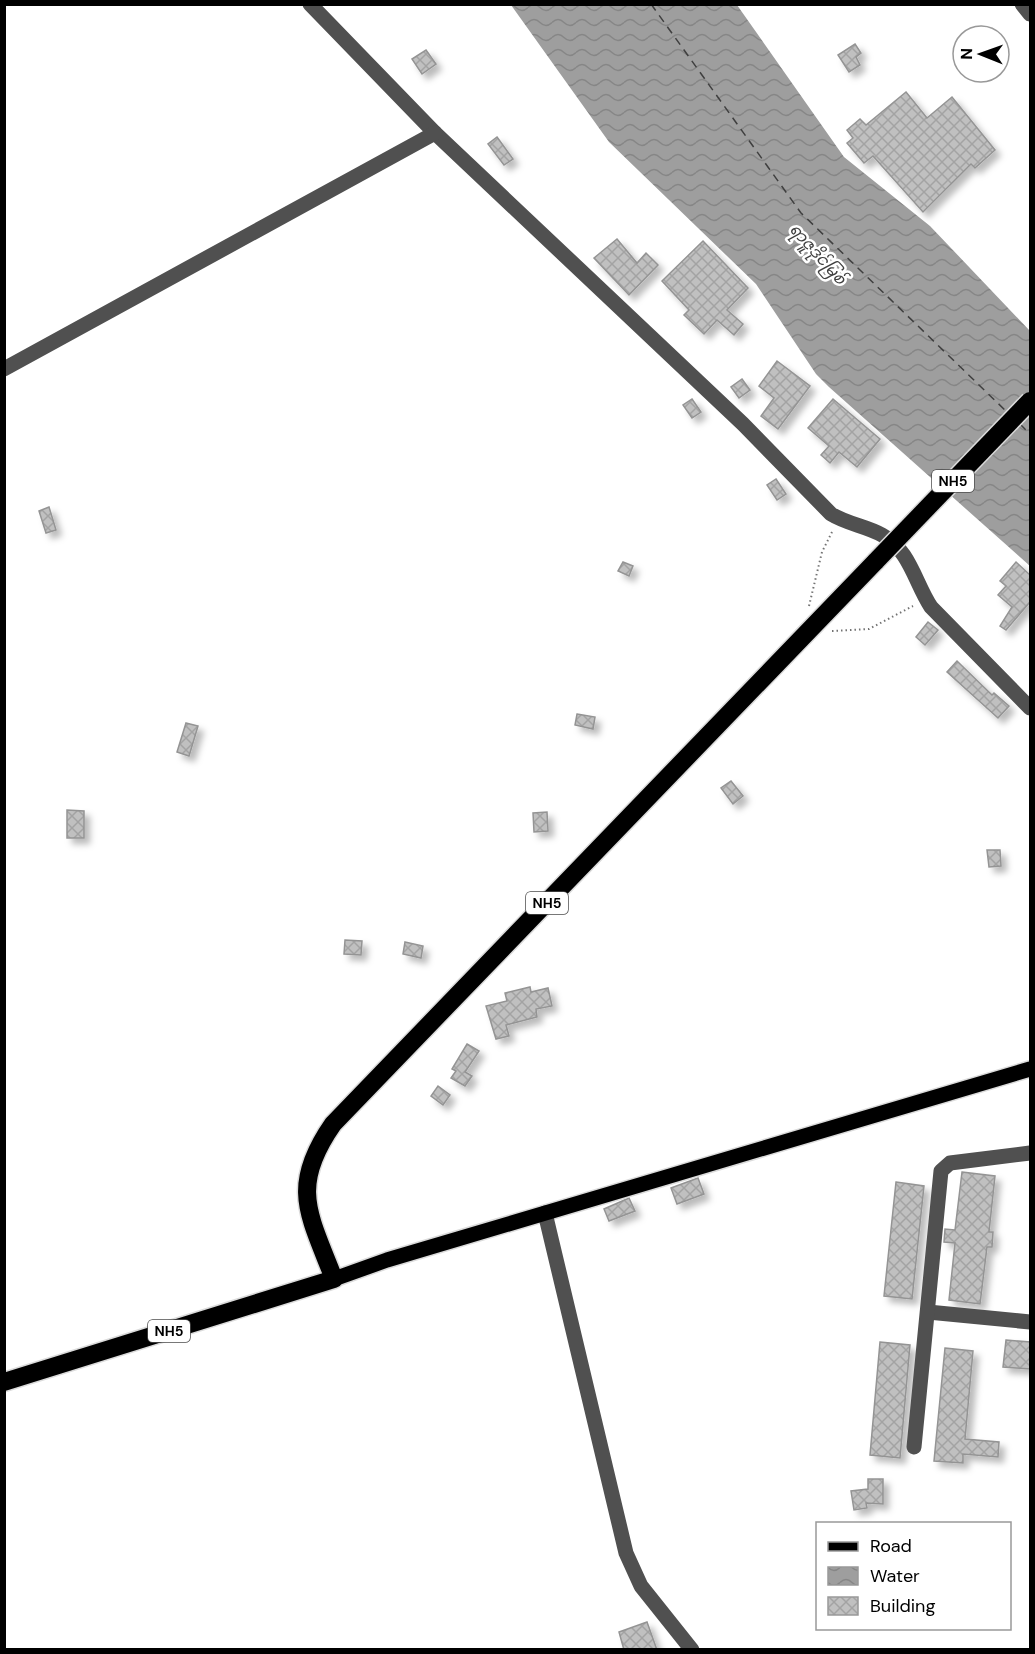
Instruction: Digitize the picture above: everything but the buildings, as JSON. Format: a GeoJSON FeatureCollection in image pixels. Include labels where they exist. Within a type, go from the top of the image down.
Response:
{"type":"FeatureCollection","features":[{"type":"Feature","properties":{"kind":"highway","name":"NH5"},"geometry":{"type":"LineString","coordinates":[[4,1382],[334,1279],[308,1212],[306,1187],[316,1149],[333,1124],[1030,401]]}},
{"type":"Feature","properties":{"kind":"main road"},"geometry":{"type":"LineString","coordinates":[[334,1279],[387,1260],[1030,1069]]}},
{"type":"Feature","properties":{"kind":"street"},"geometry":{"type":"LineString","coordinates":[[310,4],[435,133],[838,518],[884,535],[897,547],[908,560],[926,599],[1030,708]]}},
{"type":"Feature","properties":{"kind":"street"},"geometry":{"type":"LineString","coordinates":[[1022,4],[1030,14]]}},
{"type":"Feature","properties":{"kind":"street"},"geometry":{"type":"LineString","coordinates":[[4,369],[435,133]]}},
{"type":"Feature","properties":{"kind":"street"},"geometry":{"type":"LineString","coordinates":[[914,1447],[940,1171],[950,1163],[1030,1153]]}},
{"type":"Feature","properties":{"kind":"street"},"geometry":{"type":"LineString","coordinates":[[545,1213],[627,1553],[642,1586],[692,1650]]}},
{"type":"Feature","properties":{"kind":"street"},"geometry":{"type":"LineString","coordinates":[[928,1312],[1030,1322]]}},
{"type":"Feature","properties":{"kind":"path"},"geometry":{"type":"LineString","coordinates":[[838,518],[822,552],[810,598],[808,612],[811,629],[821,632],[869,629],[926,599]]}},
{"type":"Feature","properties":{"kind":"water","name":"ရာဇူဒိုင်မြစ်"},"geometry":{"type":"Polygon","coordinates":[[[511,5],[737,5],[844,157],[930,226],[1030,331],[1030,566],[816,374],[756,284],[609,142],[511,5]]]}},
{"type":"Feature","properties":{"kind":"ferry route"},"geometry":{"type":"LineString","coordinates":[[651,4],[801,213],[1008,413]]}},
{"type":"Feature","properties":{"kind":"ferry route"},"geometry":{"type":"LineString","coordinates":[[1020,424],[1030,434]]}}]}
